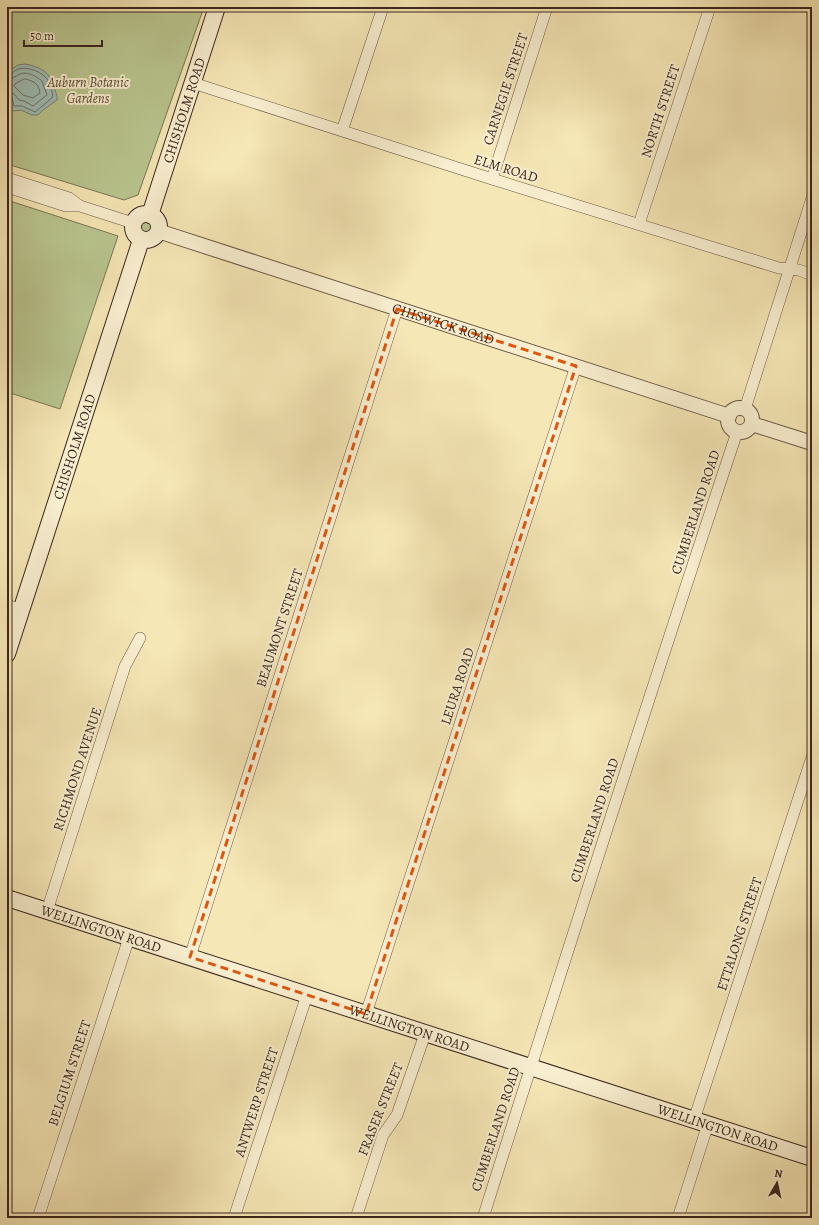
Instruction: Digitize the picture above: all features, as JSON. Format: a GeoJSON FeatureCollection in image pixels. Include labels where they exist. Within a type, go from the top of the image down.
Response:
{"type":"FeatureCollection","features":[{"type":"Feature","properties":{"kind":"main road","name":"CHISHOLM ROAD"},"geometry":{"type":"LineString","coordinates":[[150,215],[218,7]]}},
{"type":"Feature","properties":{"kind":"main road"},"geometry":{"type":"LineString","coordinates":[[142,214],[154,216],[158,223],[158,231],[150,240],[141,240],[134,235],[132,227],[133,223],[142,214]]}},
{"type":"Feature","properties":{"kind":"main road","name":"CHISHOLM ROAD"},"geometry":{"type":"LineString","coordinates":[[7,654],[14,607],[141,240]]}},
{"type":"Feature","properties":{"kind":"main road","name":"WELLINGTON ROAD"},"geometry":{"type":"LineString","coordinates":[[7,898],[812,1158]]}},
{"type":"Feature","properties":{"kind":"street"},"geometry":{"type":"LineString","coordinates":[[342,131],[383,7]]}},
{"type":"Feature","properties":{"kind":"street","name":"CARNEGIE STREET"},"geometry":{"type":"LineString","coordinates":[[492,179],[547,7]]}},
{"type":"Feature","properties":{"kind":"street","name":"NORTH STREET"},"geometry":{"type":"LineString","coordinates":[[639,224],[710,7]]}},
{"type":"Feature","properties":{"kind":"street","name":"ELM ROAD"},"geometry":{"type":"LineString","coordinates":[[193,83],[492,179],[780,268],[799,270],[812,275]]}},
{"type":"Feature","properties":{"kind":"street"},"geometry":{"type":"LineString","coordinates":[[7,178],[69,198],[80,206]]}},
{"type":"Feature","properties":{"kind":"street"},"geometry":{"type":"LineString","coordinates":[[7,187],[66,206],[80,206],[133,223]]}},
{"type":"Feature","properties":{"kind":"street"},"geometry":{"type":"LineString","coordinates":[[745,409],[812,198]]}},
{"type":"Feature","properties":{"kind":"street","name":"CHISWICK ROAD"},"geometry":{"type":"LineString","coordinates":[[158,231],[729,416]]}},
{"type":"Feature","properties":{"kind":"street","name":"BEAUMONT STREET"},"geometry":{"type":"LineString","coordinates":[[190,957],[397,308]]}},
{"type":"Feature","properties":{"kind":"street","name":"LEURA ROAD"},"geometry":{"type":"LineString","coordinates":[[366,1014],[576,366]]}},
{"type":"Feature","properties":{"kind":"street"},"geometry":{"type":"LineString","coordinates":[[741,408],[745,409],[752,417],[752,424],[745,432],[737,432],[731,428],[729,424],[729,416],[734,410],[741,408]]}},
{"type":"Feature","properties":{"kind":"street"},"geometry":{"type":"LineString","coordinates":[[752,424],[812,443]]}},
{"type":"Feature","properties":{"kind":"street","name":"CUMBERLAND ROAD"},"geometry":{"type":"LineString","coordinates":[[483,1218],[653,685],[737,432]]}},
{"type":"Feature","properties":{"kind":"street","name":"RICHMOND AVENUE"},"geometry":{"type":"LineString","coordinates":[[47,911],[125,666],[140,638]]}},
{"type":"Feature","properties":{"kind":"street","name":"ETTALONG STREET"},"geometry":{"type":"LineString","coordinates":[[678,1218],[701,1122],[812,757]]}},
{"type":"Feature","properties":{"kind":"street","name":"BELGIUM STREET"},"geometry":{"type":"LineString","coordinates":[[38,1218],[129,938]]}},
{"type":"Feature","properties":{"kind":"street","name":"ANTWERP STREET"},"geometry":{"type":"LineString","coordinates":[[234,1218],[307,996]]}},
{"type":"Feature","properties":{"kind":"street","name":"FRASER STREET"},"geometry":{"type":"LineString","coordinates":[[356,1218],[382,1135],[397,1115],[425,1034]]}},
{"type":"Feature","properties":{"kind":"highlighted area"},"geometry":{"type":"Polygon","coordinates":[[[397,309],[576,366],[366,1014],[190,957],[397,309]]]}},
{"type":"Feature","properties":{"kind":"green space","name":"Auburn Botanic Gardens"},"geometry":{"type":"Polygon","coordinates":[[[7,7],[204,7],[138,195],[124,200],[7,164],[7,7]]]}},
{"type":"Feature","properties":{"kind":"green space"},"geometry":{"type":"Polygon","coordinates":[[[7,200],[118,236],[60,409],[7,392],[7,200]]]}},
{"type":"Feature","properties":{"kind":"green space"},"geometry":{"type":"Polygon","coordinates":[[[146,219],[153,224],[154,227],[149,234],[146,235],[139,230],[138,227],[143,220],[146,219]]]}},
{"type":"Feature","properties":{"kind":"water"},"geometry":{"type":"Polygon","coordinates":[[[25,64],[44,71],[50,78],[57,95],[57,100],[38,115],[32,115],[21,110],[13,111],[7,96],[7,72],[18,65],[25,64]]]}}]}
